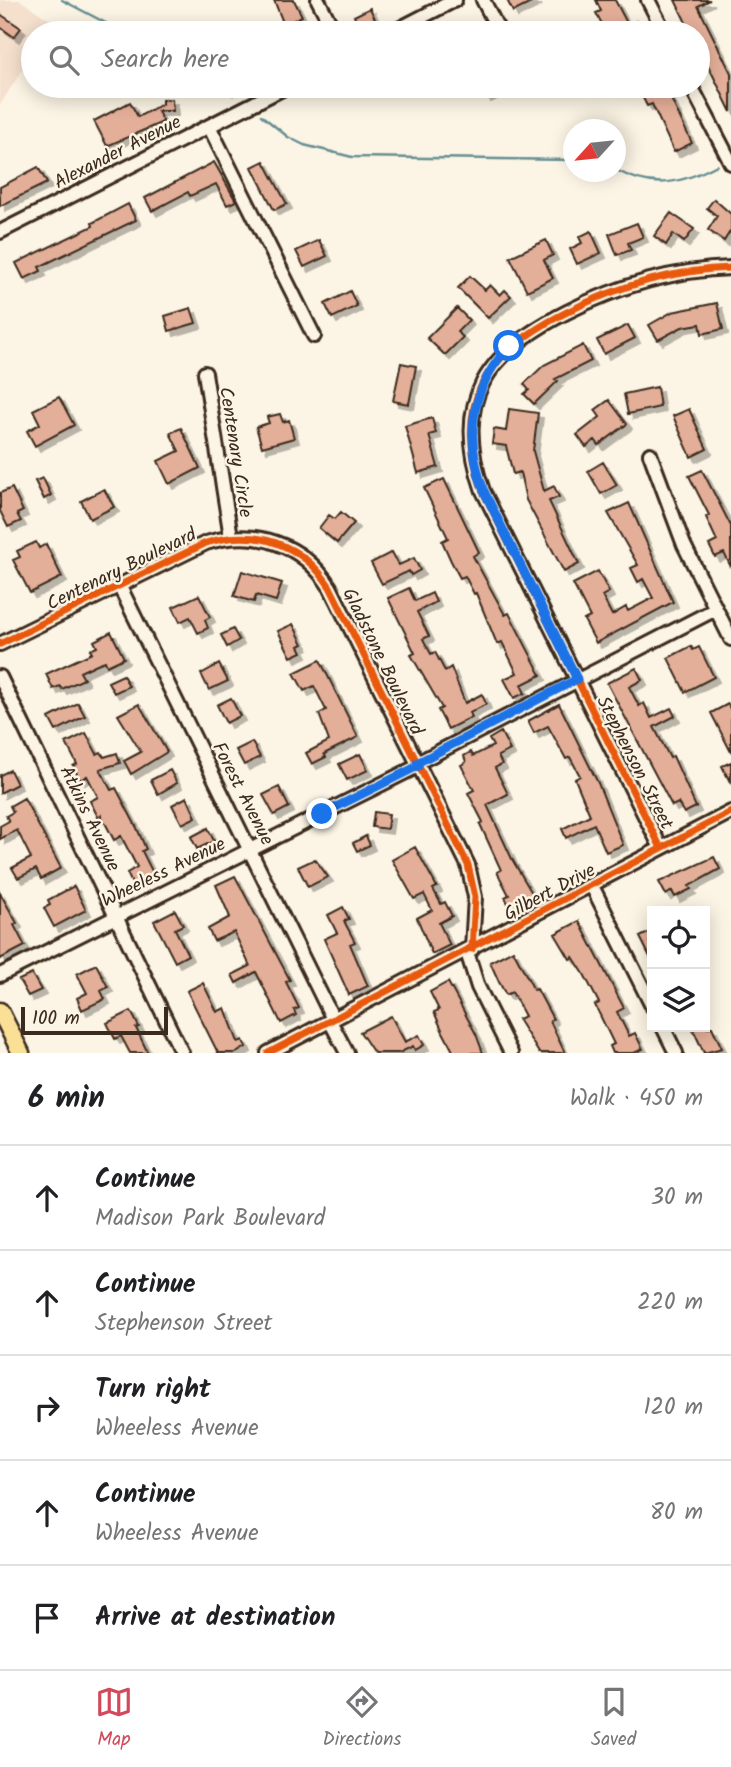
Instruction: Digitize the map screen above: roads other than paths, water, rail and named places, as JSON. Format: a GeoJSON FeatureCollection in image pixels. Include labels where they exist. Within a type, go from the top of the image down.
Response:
{"type":"FeatureCollection","features":[{"type":"Feature","properties":{"kind":"main road"},"geometry":{"type":"LineString","coordinates":[[0,1011],[21,1053]]}},
{"type":"Feature","properties":{"kind":"street"},"geometry":{"type":"LineString","coordinates":[[318,0],[328,21]]}},
{"type":"Feature","properties":{"kind":"street"},"geometry":{"type":"LineString","coordinates":[[414,21],[455,0]]}},
{"type":"Feature","properties":{"kind":"street"},"geometry":{"type":"LineString","coordinates":[[483,0],[494,21]]}},
{"type":"Feature","properties":{"kind":"street"},"geometry":{"type":"LineString","coordinates":[[649,0],[659,21]]}},
{"type":"Feature","properties":{"kind":"street","name":"Alexander Avenue"},"geometry":{"type":"LineString","coordinates":[[0,232],[264,98]]}},
{"type":"Feature","properties":{"kind":"street"},"geometry":{"type":"LineString","coordinates":[[697,98],[731,163]]}},
{"type":"Feature","properties":{"kind":"street"},"geometry":{"type":"LineString","coordinates":[[209,126],[314,336]]}},
{"type":"Feature","properties":{"kind":"street","name":"Stephenson Street"},"geometry":{"type":"LineString","coordinates":[[661,848],[476,471],[471,440],[472,420],[484,382],[509,346],[535,328],[580,305],[653,279],[731,268]]}},
{"type":"Feature","properties":{"kind":"street","name":"Centenary Circle"},"geometry":{"type":"LineString","coordinates":[[205,373],[231,537]]}},
{"type":"Feature","properties":{"kind":"street"},"geometry":{"type":"LineString","coordinates":[[650,454],[680,536],[731,639]]}},
{"type":"Feature","properties":{"kind":"street","name":"Centenary Boulevard"},"geometry":{"type":"LineString","coordinates":[[0,644],[206,543],[231,537],[260,538]]}},
{"type":"Feature","properties":{"kind":"street","name":"Gladstone Boulevard"},"geometry":{"type":"LineString","coordinates":[[260,538],[296,552],[323,577],[418,764],[473,879],[469,950],[478,987],[511,1053]]}},
{"type":"Feature","properties":{"kind":"street","name":"Forest Avenue"},"geometry":{"type":"LineString","coordinates":[[119,584],[347,1053]]}},
{"type":"Feature","properties":{"kind":"street","name":"Wheeless Avenue"},"geometry":{"type":"LineString","coordinates":[[0,975],[418,764],[716,609]]}},
{"type":"Feature","properties":{"kind":"street","name":"Atkins Avenue"},"geometry":{"type":"LineString","coordinates":[[0,677],[182,1053]]}},
{"type":"Feature","properties":{"kind":"street","name":"Gilbert Drive"},"geometry":{"type":"LineString","coordinates":[[268,1053],[731,812]]}},
{"type":"Feature","properties":{"kind":"street"},"geometry":{"type":"LineString","coordinates":[[592,886],[647,996]]}},
{"type":"Feature","properties":{"kind":"street"},"geometry":{"type":"LineString","coordinates":[[666,1032],[676,1053]]}},
{"type":"Feature","properties":{"kind":"waterway"},"geometry":{"type":"LineString","coordinates":[[62,0],[102,21]]}},
{"type":"Feature","properties":{"kind":"waterway"},"geometry":{"type":"LineString","coordinates":[[261,115],[288,137],[304,145],[352,157],[563,160]]}},
{"type":"Feature","properties":{"kind":"waterway"},"geometry":{"type":"LineString","coordinates":[[626,175],[642,180],[667,182],[691,177],[717,165]]}}]}
